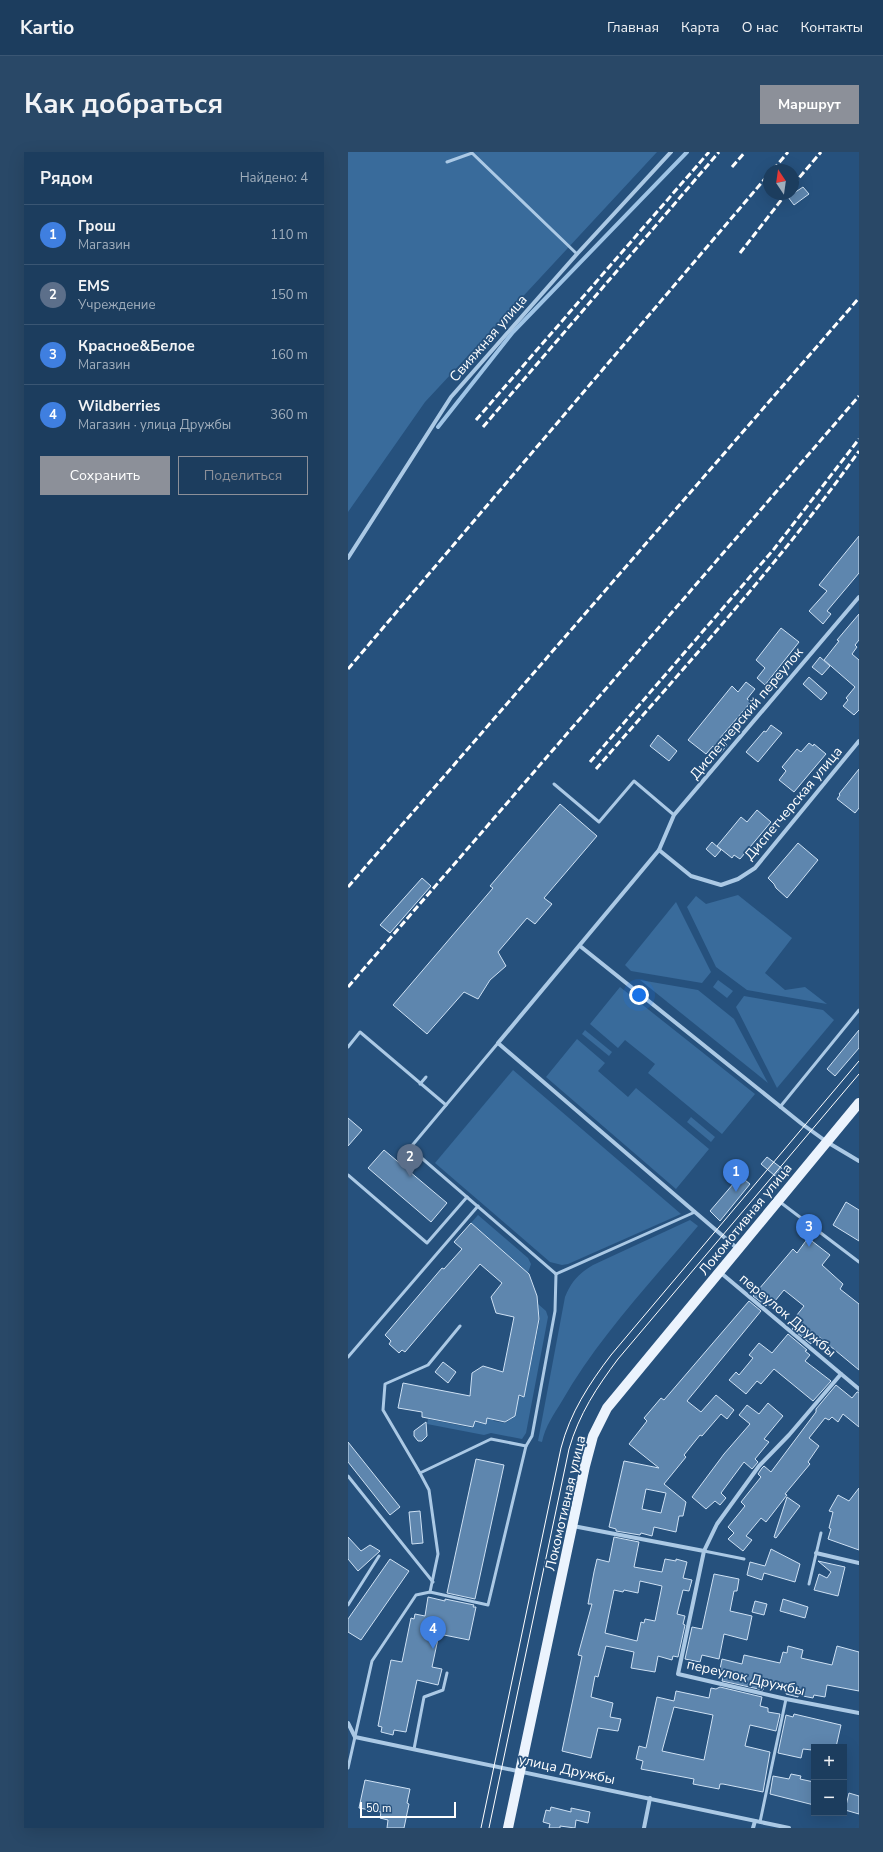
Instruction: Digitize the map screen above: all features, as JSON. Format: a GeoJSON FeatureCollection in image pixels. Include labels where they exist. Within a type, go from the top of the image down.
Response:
{"type":"FeatureCollection","features":[{"type":"Feature","properties":{"kind":"main road","name":"Локомотивная улица"},"geometry":{"type":"LineString","coordinates":[[508,1828],[585,1466],[593,1436],[607,1408],[859,1103]]}},
{"type":"Feature","properties":{"kind":"street","name":"Свияжная улица"},"geometry":{"type":"LineString","coordinates":[[348,558],[451,397],[576,254],[671,152]]}},
{"type":"Feature","properties":{"kind":"street","name":"Диспетчерский переулок"},"geometry":{"type":"LineString","coordinates":[[498,1043],[659,850],[674,815],[859,597]]}},
{"type":"Feature","properties":{"kind":"street","name":"Диспетчерская улица"},"geometry":{"type":"LineString","coordinates":[[659,850],[691,876],[721,885],[738,879],[755,868],[859,741]]}},
{"type":"Feature","properties":{"kind":"street"},"geometry":{"type":"LineString","coordinates":[[580,946],[780,1107],[827,1142],[859,1160]]}},
{"type":"Feature","properties":{"kind":"street"},"geometry":{"type":"LineString","coordinates":[[498,1043],[739,1250]]}},
{"type":"Feature","properties":{"kind":"street","name":"переулок Дружбы"},"geometry":{"type":"LineString","coordinates":[[720,1272],[859,1390]]}},
{"type":"Feature","properties":{"kind":"street","name":"переулок Дружбы"},"geometry":{"type":"LineString","coordinates":[[841,1374],[759,1466],[717,1524],[704,1551],[678,1674],[786,1699],[859,1713]]}},
{"type":"Feature","properties":{"kind":"street"},"geometry":{"type":"LineString","coordinates":[[573,1526],[704,1551]]}},
{"type":"Feature","properties":{"kind":"street"},"geometry":{"type":"LineString","coordinates":[[816,1553],[859,1563]]}},
{"type":"Feature","properties":{"kind":"street"},"geometry":{"type":"LineString","coordinates":[[348,1723],[355,1737]]}},
{"type":"Feature","properties":{"kind":"street","name":"улица Дружбы"},"geometry":{"type":"LineString","coordinates":[[355,1737],[789,1828]]}},
{"type":"Feature","properties":{"kind":"street"},"geometry":{"type":"LineString","coordinates":[[644,1828],[650,1798]]}},
{"type":"Feature","properties":{"kind":"street"},"geometry":{"type":"LineString","coordinates":[[753,1828],[755,1821]]}},
{"type":"Feature","properties":{"kind":"lane"},"geometry":{"type":"LineString","coordinates":[[447,162],[472,153],[576,254]]}},
{"type":"Feature","properties":{"kind":"lane"},"geometry":{"type":"LineString","coordinates":[[554,784],[599,822],[634,781],[674,815]]}},
{"type":"Feature","properties":{"kind":"lane"},"geometry":{"type":"LineString","coordinates":[[780,1107],[859,1010]]}},
{"type":"Feature","properties":{"kind":"lane"},"geometry":{"type":"LineString","coordinates":[[348,1047],[360,1032],[446,1105]]}},
{"type":"Feature","properties":{"kind":"lane"},"geometry":{"type":"LineString","coordinates":[[498,1043],[410,1148],[556,1274]]}},
{"type":"Feature","properties":{"kind":"lane"},"geometry":{"type":"LineString","coordinates":[[420,1084],[426,1077]]}},
{"type":"Feature","properties":{"kind":"lane"},"geometry":{"type":"LineString","coordinates":[[348,1175],[427,1243],[467,1197]]}},
{"type":"Feature","properties":{"kind":"lane"},"geometry":{"type":"LineString","coordinates":[[779,1201],[859,1262]]}},
{"type":"Feature","properties":{"kind":"lane"},"geometry":{"type":"LineString","coordinates":[[348,1357],[478,1206]]}},
{"type":"Feature","properties":{"kind":"lane"},"geometry":{"type":"LineString","coordinates":[[556,1274],[695,1212]]}},
{"type":"Feature","properties":{"kind":"lane"},"geometry":{"type":"LineString","coordinates":[[348,1768],[372,1661],[416,1595],[430,1592],[488,1605],[526,1446],[532,1436],[555,1311],[556,1274]]}},
{"type":"Feature","properties":{"kind":"lane"},"geometry":{"type":"LineString","coordinates":[[430,1592],[438,1554],[429,1490],[383,1410],[385,1384],[428,1365],[460,1326]]}},
{"type":"Feature","properties":{"kind":"lane"},"geometry":{"type":"LineString","coordinates":[[420,1473],[491,1439],[526,1446]]}},
{"type":"Feature","properties":{"kind":"lane"},"geometry":{"type":"LineString","coordinates":[[348,1476],[433,1582]]}},
{"type":"Feature","properties":{"kind":"lane"},"geometry":{"type":"LineString","coordinates":[[809,1584],[821,1533]]}},
{"type":"Feature","properties":{"kind":"lane"},"geometry":{"type":"LineString","coordinates":[[704,1551],[744,1559]]}},
{"type":"Feature","properties":{"kind":"lane"},"geometry":{"type":"LineString","coordinates":[[348,1605],[379,1556]]}},
{"type":"Feature","properties":{"kind":"lane"},"geometry":{"type":"LineString","coordinates":[[414,1749],[424,1697],[443,1690],[447,1673]]}},
{"type":"Feature","properties":{"kind":"lane"},"geometry":{"type":"LineString","coordinates":[[760,1822],[786,1699]]}},
{"type":"Feature","properties":{"kind":"lane"},"geometry":{"type":"LineString","coordinates":[[348,1752],[352,1748]]}},
{"type":"Feature","properties":{"kind":"shaded area"},"geometry":{"type":"Polygon","coordinates":[[[348,152],[657,152],[425,402],[348,512],[348,152]]]}},
{"type":"Feature","properties":{"kind":"shaded area"},"geometry":{"type":"Polygon","coordinates":[[[738,895],[792,938],[765,973],[785,990],[805,987],[827,1004],[747,990],[716,967],[687,907],[696,896],[706,904],[738,895]]]}},
{"type":"Feature","properties":{"kind":"shaded area"},"geometry":{"type":"Polygon","coordinates":[[[676,902],[711,972],[702,983],[631,971],[625,965],[676,902]]]}},
{"type":"Feature","properties":{"kind":"shaded area"},"geometry":{"type":"Polygon","coordinates":[[[640,980],[698,990],[734,1019],[768,1083],[640,980]]]}},
{"type":"Feature","properties":{"kind":"shaded area"},"geometry":{"type":"Polygon","coordinates":[[[718,980],[733,991],[727,998],[713,987],[718,980]]]}},
{"type":"Feature","properties":{"kind":"shaded area"},"geometry":{"type":"Polygon","coordinates":[[[620,987],[755,1094],[722,1134],[648,1073],[655,1064],[625,1040],[618,1048],[590,1024],[620,987]]]}},
{"type":"Feature","properties":{"kind":"shaded area"},"geometry":{"type":"Polygon","coordinates":[[[744,996],[823,1010],[834,1020],[777,1088],[736,1007],[744,996]]]}},
{"type":"Feature","properties":{"kind":"shaded area"},"geometry":{"type":"Polygon","coordinates":[[[585,1030],[612,1052],[609,1056],[582,1034],[585,1030]]]}},
{"type":"Feature","properties":{"kind":"shaded area"},"geometry":{"type":"Polygon","coordinates":[[[577,1039],[605,1063],[598,1071],[628,1097],[636,1088],[709,1149],[676,1189],[546,1077],[577,1039]]]}},
{"type":"Feature","properties":{"kind":"shaded area"},"geometry":{"type":"Polygon","coordinates":[[[513,1070],[681,1214],[568,1264],[562,1265],[550,1262],[435,1163],[513,1070]]]}},
{"type":"Feature","properties":{"kind":"shaded area"},"geometry":{"type":"Polygon","coordinates":[[[691,1117],[715,1137],[711,1142],[687,1122],[691,1117]]]}},
{"type":"Feature","properties":{"kind":"shaded area"},"geometry":{"type":"Polygon","coordinates":[[[478,1215],[528,1258],[531,1264],[528,1273],[471,1223],[478,1215]]]}},
{"type":"Feature","properties":{"kind":"shaded area"},"geometry":{"type":"Polygon","coordinates":[[[690,1220],[698,1226],[608,1333],[576,1378],[545,1431],[542,1442],[538,1441],[565,1297],[573,1282],[584,1271],[593,1265],[690,1220]]]}},
{"type":"Feature","properties":{"kind":"shaded area"},"geometry":{"type":"Polygon","coordinates":[[[538,1304],[546,1311],[548,1317],[526,1433],[522,1439],[491,1433],[484,1435],[427,1424],[428,1419],[473,1428],[475,1422],[486,1424],[489,1413],[494,1421],[505,1423],[515,1416],[517,1405],[511,1396],[524,1397],[540,1319],[538,1304]]]}},
{"type":"Feature","properties":{"kind":"building"},"geometry":{"type":"Polygon","coordinates":[[[803,187],[809,194],[794,205],[790,200],[799,200],[799,190],[803,187]]]}},
{"type":"Feature","properties":{"kind":"building"},"geometry":{"type":"Polygon","coordinates":[[[859,536],[859,573],[827,611],[831,614],[823,624],[809,611],[827,591],[819,585],[859,536]]]}},
{"type":"Feature","properties":{"kind":"building"},"geometry":{"type":"Polygon","coordinates":[[[859,614],[859,640],[855,645],[857,647],[852,654],[859,660],[859,710],[854,715],[843,706],[848,700],[846,698],[855,687],[824,660],[839,641],[837,640],[859,614]]]}},
{"type":"Feature","properties":{"kind":"building"},"geometry":{"type":"Polygon","coordinates":[[[781,628],[799,642],[765,685],[757,678],[765,668],[756,660],[781,628]]]}},
{"type":"Feature","properties":{"kind":"building"},"geometry":{"type":"Polygon","coordinates":[[[820,657],[830,666],[822,675],[812,667],[820,657]]]}},
{"type":"Feature","properties":{"kind":"building"},"geometry":{"type":"Polygon","coordinates":[[[809,677],[827,693],[821,700],[803,684],[809,677]]]}},
{"type":"Feature","properties":{"kind":"building"},"geometry":{"type":"Polygon","coordinates":[[[746,682],[755,689],[747,699],[751,702],[720,738],[727,745],[721,753],[713,746],[706,754],[688,740],[732,686],[738,692],[746,682]]]}},
{"type":"Feature","properties":{"kind":"building"},"geometry":{"type":"Polygon","coordinates":[[[771,725],[782,733],[758,762],[746,752],[771,725]]]}},
{"type":"Feature","properties":{"kind":"building"},"geometry":{"type":"Polygon","coordinates":[[[658,735],[677,751],[669,761],[650,746],[658,735]]]}},
{"type":"Feature","properties":{"kind":"building"},"geometry":{"type":"Polygon","coordinates":[[[809,743],[813,746],[814,744],[826,754],[794,792],[779,780],[786,771],[782,767],[797,749],[801,752],[809,743]]]}},
{"type":"Feature","properties":{"kind":"building"},"geometry":{"type":"Polygon","coordinates":[[[859,769],[859,808],[855,813],[837,799],[840,795],[839,794],[859,769]]]}},
{"type":"Feature","properties":{"kind":"building"},"geometry":{"type":"Polygon","coordinates":[[[560,804],[597,836],[544,898],[552,904],[535,924],[527,918],[498,952],[506,966],[490,980],[478,999],[464,992],[427,1034],[393,1005],[493,888],[490,886],[560,804]]]}},
{"type":"Feature","properties":{"kind":"building"},"geometry":{"type":"Polygon","coordinates":[[[757,810],[771,822],[740,859],[734,855],[732,858],[717,846],[741,817],[747,822],[757,810]]]}},
{"type":"Feature","properties":{"kind":"building"},"geometry":{"type":"Polygon","coordinates":[[[712,842],[721,850],[715,857],[706,849],[712,842]]]}},
{"type":"Feature","properties":{"kind":"building"},"geometry":{"type":"Polygon","coordinates":[[[798,843],[818,860],[787,898],[768,878],[798,843]]]}},
{"type":"Feature","properties":{"kind":"building"},"geometry":{"type":"Polygon","coordinates":[[[422,878],[431,886],[390,933],[380,925],[422,878]]]}},
{"type":"Feature","properties":{"kind":"building"},"geometry":{"type":"Polygon","coordinates":[[[859,1030],[859,1048],[835,1076],[827,1069],[859,1030]]]}},
{"type":"Feature","properties":{"kind":"building"},"geometry":{"type":"Polygon","coordinates":[[[348,1118],[362,1130],[348,1146],[348,1118]]]}},
{"type":"Feature","properties":{"kind":"building"},"geometry":{"type":"Polygon","coordinates":[[[384,1150],[447,1203],[431,1222],[368,1168],[384,1150]]]}},
{"type":"Feature","properties":{"kind":"building"},"geometry":{"type":"Polygon","coordinates":[[[767,1157],[788,1173],[781,1181],[761,1164],[767,1157]]]}},
{"type":"Feature","properties":{"kind":"building"},"geometry":{"type":"Polygon","coordinates":[[[740,1176],[750,1184],[720,1221],[710,1211],[740,1176]]]}},
{"type":"Feature","properties":{"kind":"building"},"geometry":{"type":"Polygon","coordinates":[[[846,1202],[859,1210],[859,1241],[833,1225],[846,1202]]]}},
{"type":"Feature","properties":{"kind":"building"},"geometry":{"type":"Polygon","coordinates":[[[471,1223],[529,1274],[537,1296],[539,1319],[524,1397],[519,1395],[515,1416],[505,1422],[487,1418],[486,1424],[475,1421],[473,1427],[422,1417],[422,1412],[398,1408],[403,1383],[470,1396],[472,1373],[483,1366],[503,1372],[514,1317],[496,1313],[491,1297],[502,1283],[480,1264],[405,1352],[402,1350],[399,1353],[389,1344],[391,1341],[385,1335],[442,1268],[444,1269],[462,1249],[454,1242],[471,1223]]]}},
{"type":"Feature","properties":{"kind":"building"},"geometry":{"type":"Polygon","coordinates":[[[808,1238],[830,1255],[822,1265],[843,1284],[840,1289],[859,1304],[859,1370],[818,1336],[811,1344],[792,1329],[797,1323],[793,1320],[804,1306],[784,1290],[770,1307],[767,1305],[766,1306],[753,1296],[793,1249],[797,1253],[808,1238]]]}},
{"type":"Feature","properties":{"kind":"building"},"geometry":{"type":"Polygon","coordinates":[[[749,1301],[761,1311],[687,1401],[701,1412],[716,1395],[734,1410],[727,1419],[721,1414],[702,1436],[700,1435],[684,1455],[686,1457],[664,1484],[686,1502],[683,1516],[679,1516],[676,1532],[654,1527],[652,1536],[641,1533],[640,1535],[616,1531],[616,1529],[609,1527],[624,1461],[659,1468],[629,1444],[647,1421],[644,1418],[661,1398],[664,1400],[749,1301]],[[646,1489],[642,1509],[661,1513],[666,1493],[646,1489]]]}},
{"type":"Feature","properties":{"kind":"building"},"geometry":{"type":"Polygon","coordinates":[[[788,1334],[807,1350],[805,1351],[810,1355],[805,1361],[831,1381],[813,1401],[774,1369],[761,1384],[757,1381],[746,1394],[729,1380],[736,1372],[739,1375],[753,1358],[749,1355],[759,1343],[772,1353],[788,1334]]]}},
{"type":"Feature","properties":{"kind":"building"},"geometry":{"type":"Polygon","coordinates":[[[443,1362],[456,1372],[448,1383],[435,1372],[443,1362]]]}},
{"type":"Feature","properties":{"kind":"building"},"geometry":{"type":"Polygon","coordinates":[[[836,1385],[852,1398],[857,1392],[859,1392],[859,1427],[843,1414],[838,1422],[832,1417],[829,1420],[825,1418],[809,1438],[819,1446],[808,1462],[810,1464],[785,1494],[787,1495],[766,1522],[761,1518],[746,1536],[752,1540],[743,1551],[728,1539],[734,1533],[728,1527],[745,1506],[741,1502],[761,1477],[758,1474],[762,1468],[764,1466],[771,1472],[816,1412],[816,1409],[836,1385]]]}},
{"type":"Feature","properties":{"kind":"building"},"geometry":{"type":"Polygon","coordinates":[[[768,1403],[783,1416],[764,1439],[769,1442],[755,1459],[758,1462],[752,1469],[744,1462],[721,1493],[726,1498],[720,1505],[715,1501],[706,1509],[692,1497],[724,1454],[750,1424],[739,1415],[747,1405],[759,1414],[768,1403]]]}},
{"type":"Feature","properties":{"kind":"building"},"geometry":{"type":"Polygon","coordinates":[[[426,1422],[427,1436],[422,1441],[418,1441],[414,1436],[414,1431],[426,1422]]]}},
{"type":"Feature","properties":{"kind":"building"},"geometry":{"type":"Polygon","coordinates":[[[348,1442],[400,1507],[390,1515],[348,1462],[348,1442]]]}},
{"type":"Feature","properties":{"kind":"building"},"geometry":{"type":"Polygon","coordinates":[[[476,1459],[504,1465],[475,1599],[447,1593],[476,1459]]]}},
{"type":"Feature","properties":{"kind":"building"},"geometry":{"type":"Polygon","coordinates":[[[859,1488],[859,1550],[828,1539],[833,1512],[829,1511],[838,1495],[849,1501],[859,1488]]]}},
{"type":"Feature","properties":{"kind":"building"},"geometry":{"type":"Polygon","coordinates":[[[787,1497],[800,1506],[776,1538],[774,1537],[787,1497]]]}},
{"type":"Feature","properties":{"kind":"building"},"geometry":{"type":"Polygon","coordinates":[[[420,1511],[423,1543],[412,1544],[409,1512],[420,1511]]]}},
{"type":"Feature","properties":{"kind":"building"},"geometry":{"type":"Polygon","coordinates":[[[348,1537],[361,1551],[370,1545],[380,1551],[358,1571],[348,1559],[348,1537]]]}},
{"type":"Feature","properties":{"kind":"building"},"geometry":{"type":"Polygon","coordinates":[[[614,1537],[639,1542],[634,1567],[662,1572],[665,1559],[676,1561],[676,1559],[687,1562],[683,1578],[692,1580],[689,1591],[683,1590],[677,1614],[685,1616],[683,1624],[685,1625],[678,1657],[673,1656],[672,1660],[658,1656],[655,1672],[631,1668],[634,1652],[606,1646],[598,1677],[595,1676],[591,1697],[613,1703],[610,1717],[621,1719],[618,1731],[598,1728],[591,1758],[562,1751],[582,1656],[578,1655],[592,1604],[588,1604],[597,1559],[609,1562],[614,1537]],[[640,1581],[638,1593],[624,1590],[623,1592],[614,1590],[605,1633],[637,1641],[641,1622],[644,1623],[645,1619],[655,1621],[662,1586],[640,1581]]]}},
{"type":"Feature","properties":{"kind":"building"},"geometry":{"type":"Polygon","coordinates":[[[771,1549],[800,1564],[795,1582],[764,1573],[762,1580],[747,1575],[750,1562],[765,1566],[771,1549]]]}},
{"type":"Feature","properties":{"kind":"building"},"geometry":{"type":"Polygon","coordinates":[[[390,1559],[409,1571],[361,1640],[348,1632],[348,1619],[390,1559]]]}},
{"type":"Feature","properties":{"kind":"building"},"geometry":{"type":"Polygon","coordinates":[[[818,1561],[845,1567],[838,1596],[814,1590],[819,1574],[827,1578],[831,1572],[818,1561]]]}},
{"type":"Feature","properties":{"kind":"building"},"geometry":{"type":"Polygon","coordinates":[[[714,1574],[739,1579],[737,1591],[734,1591],[730,1611],[752,1616],[747,1640],[724,1634],[719,1659],[702,1655],[700,1662],[685,1659],[692,1627],[702,1629],[714,1574]]]}},
{"type":"Feature","properties":{"kind":"building"},"geometry":{"type":"Polygon","coordinates":[[[428,1597],[474,1605],[473,1607],[476,1607],[469,1640],[439,1634],[432,1667],[442,1669],[438,1685],[417,1680],[406,1732],[394,1730],[393,1735],[381,1732],[382,1727],[378,1726],[391,1660],[402,1662],[411,1618],[414,1619],[415,1614],[425,1616],[428,1597]]]}},
{"type":"Feature","properties":{"kind":"building"},"geometry":{"type":"Polygon","coordinates":[[[783,1599],[808,1607],[805,1618],[780,1611],[783,1599]]]}},
{"type":"Feature","properties":{"kind":"building"},"geometry":{"type":"Polygon","coordinates":[[[755,1601],[767,1604],[764,1615],[752,1612],[755,1601]]]}},
{"type":"Feature","properties":{"kind":"building"},"geometry":{"type":"Polygon","coordinates":[[[788,1646],[803,1650],[801,1658],[832,1665],[837,1646],[859,1652],[859,1691],[827,1685],[825,1697],[814,1695],[813,1698],[798,1695],[798,1697],[786,1694],[788,1688],[765,1682],[763,1690],[722,1681],[725,1670],[720,1669],[722,1659],[742,1664],[744,1655],[780,1663],[783,1652],[787,1653],[788,1646]]]}},
{"type":"Feature","properties":{"kind":"building"},"geometry":{"type":"Polygon","coordinates":[[[720,1687],[762,1697],[760,1706],[768,1708],[768,1712],[780,1714],[776,1731],[750,1725],[745,1746],[770,1752],[763,1792],[723,1784],[720,1784],[719,1789],[693,1784],[694,1779],[641,1769],[643,1761],[636,1759],[639,1746],[646,1748],[657,1697],[674,1701],[676,1691],[709,1698],[711,1688],[716,1689],[720,1687]],[[674,1707],[662,1751],[704,1760],[713,1715],[674,1707]]]}},
{"type":"Feature","properties":{"kind":"building"},"geometry":{"type":"Polygon","coordinates":[[[794,1714],[841,1725],[837,1744],[811,1744],[811,1750],[803,1749],[801,1758],[778,1753],[786,1715],[793,1717],[794,1714]]]}},
{"type":"Feature","properties":{"kind":"building"},"geometry":{"type":"Polygon","coordinates":[[[791,1774],[801,1776],[800,1779],[811,1781],[811,1804],[770,1794],[773,1776],[789,1779],[791,1774]]]}},
{"type":"Feature","properties":{"kind":"building"},"geometry":{"type":"Polygon","coordinates":[[[365,1780],[410,1789],[407,1803],[409,1804],[404,1828],[387,1828],[388,1820],[380,1818],[381,1812],[359,1808],[365,1780]]]}},
{"type":"Feature","properties":{"kind":"building"},"geometry":{"type":"Polygon","coordinates":[[[849,1793],[859,1796],[859,1814],[847,1811],[849,1793]]]}},
{"type":"Feature","properties":{"kind":"building"},"geometry":{"type":"Polygon","coordinates":[[[551,1807],[571,1812],[571,1808],[590,1812],[588,1823],[576,1820],[575,1828],[560,1826],[560,1828],[549,1828],[550,1824],[543,1822],[546,1810],[550,1811],[551,1807]]]}},
{"type":"Feature","properties":{"kind":"waterway"},"geometry":{"type":"LineString","coordinates":[[438,427],[513,332],[687,152]]}},
{"type":"Feature","properties":{"kind":"tram line"},"geometry":{"type":"LineString","coordinates":[[481,1828],[561,1448],[575,1411],[595,1377],[611,1355],[859,1061]]}},
{"type":"Feature","properties":{"kind":"tram line"},"geometry":{"type":"LineString","coordinates":[[489,1828],[569,1449],[583,1413],[589,1401],[618,1359],[859,1074]]}},
{"type":"Feature","properties":{"kind":"railway"},"geometry":{"type":"LineString","coordinates":[[476,420],[709,152]]}},
{"type":"Feature","properties":{"kind":"railway"},"geometry":{"type":"LineString","coordinates":[[483,427],[719,152]]}},
{"type":"Feature","properties":{"kind":"railway"},"geometry":{"type":"LineString","coordinates":[[732,167],[745,152]]}},
{"type":"Feature","properties":{"kind":"railway"},"geometry":{"type":"LineString","coordinates":[[778,164],[788,152]]}},
{"type":"Feature","properties":{"kind":"railway"},"geometry":{"type":"LineString","coordinates":[[799,178],[821,152]]}},
{"type":"Feature","properties":{"kind":"railway"},"geometry":{"type":"LineString","coordinates":[[348,669],[763,181]]}},
{"type":"Feature","properties":{"kind":"railway"},"geometry":{"type":"LineString","coordinates":[[740,253],[781,200]]}},
{"type":"Feature","properties":{"kind":"railway"},"geometry":{"type":"LineString","coordinates":[[348,887],[859,298]]}},
{"type":"Feature","properties":{"kind":"railway"},"geometry":{"type":"LineString","coordinates":[[348,987],[859,396]]}},
{"type":"Feature","properties":{"kind":"railway"},"geometry":{"type":"LineString","coordinates":[[590,762],[774,549],[859,439]]}},
{"type":"Feature","properties":{"kind":"railway"},"geometry":{"type":"LineString","coordinates":[[596,769],[732,613],[829,493],[859,451]]}},
{"type":"Feature","properties":{"kind":"place","name":"EMS"},"geometry":{"type":"Point","coordinates":[410,1177]}},
{"type":"Feature","properties":{"kind":"place","name":"Грош"},"geometry":{"type":"Point","coordinates":[736,1192]}},
{"type":"Feature","properties":{"kind":"place","name":"Красное&Белое"},"geometry":{"type":"Point","coordinates":[809,1247]}},
{"type":"Feature","properties":{"kind":"place","name":"Wildberries"},"geometry":{"type":"Point","coordinates":[433,1649]}}]}
